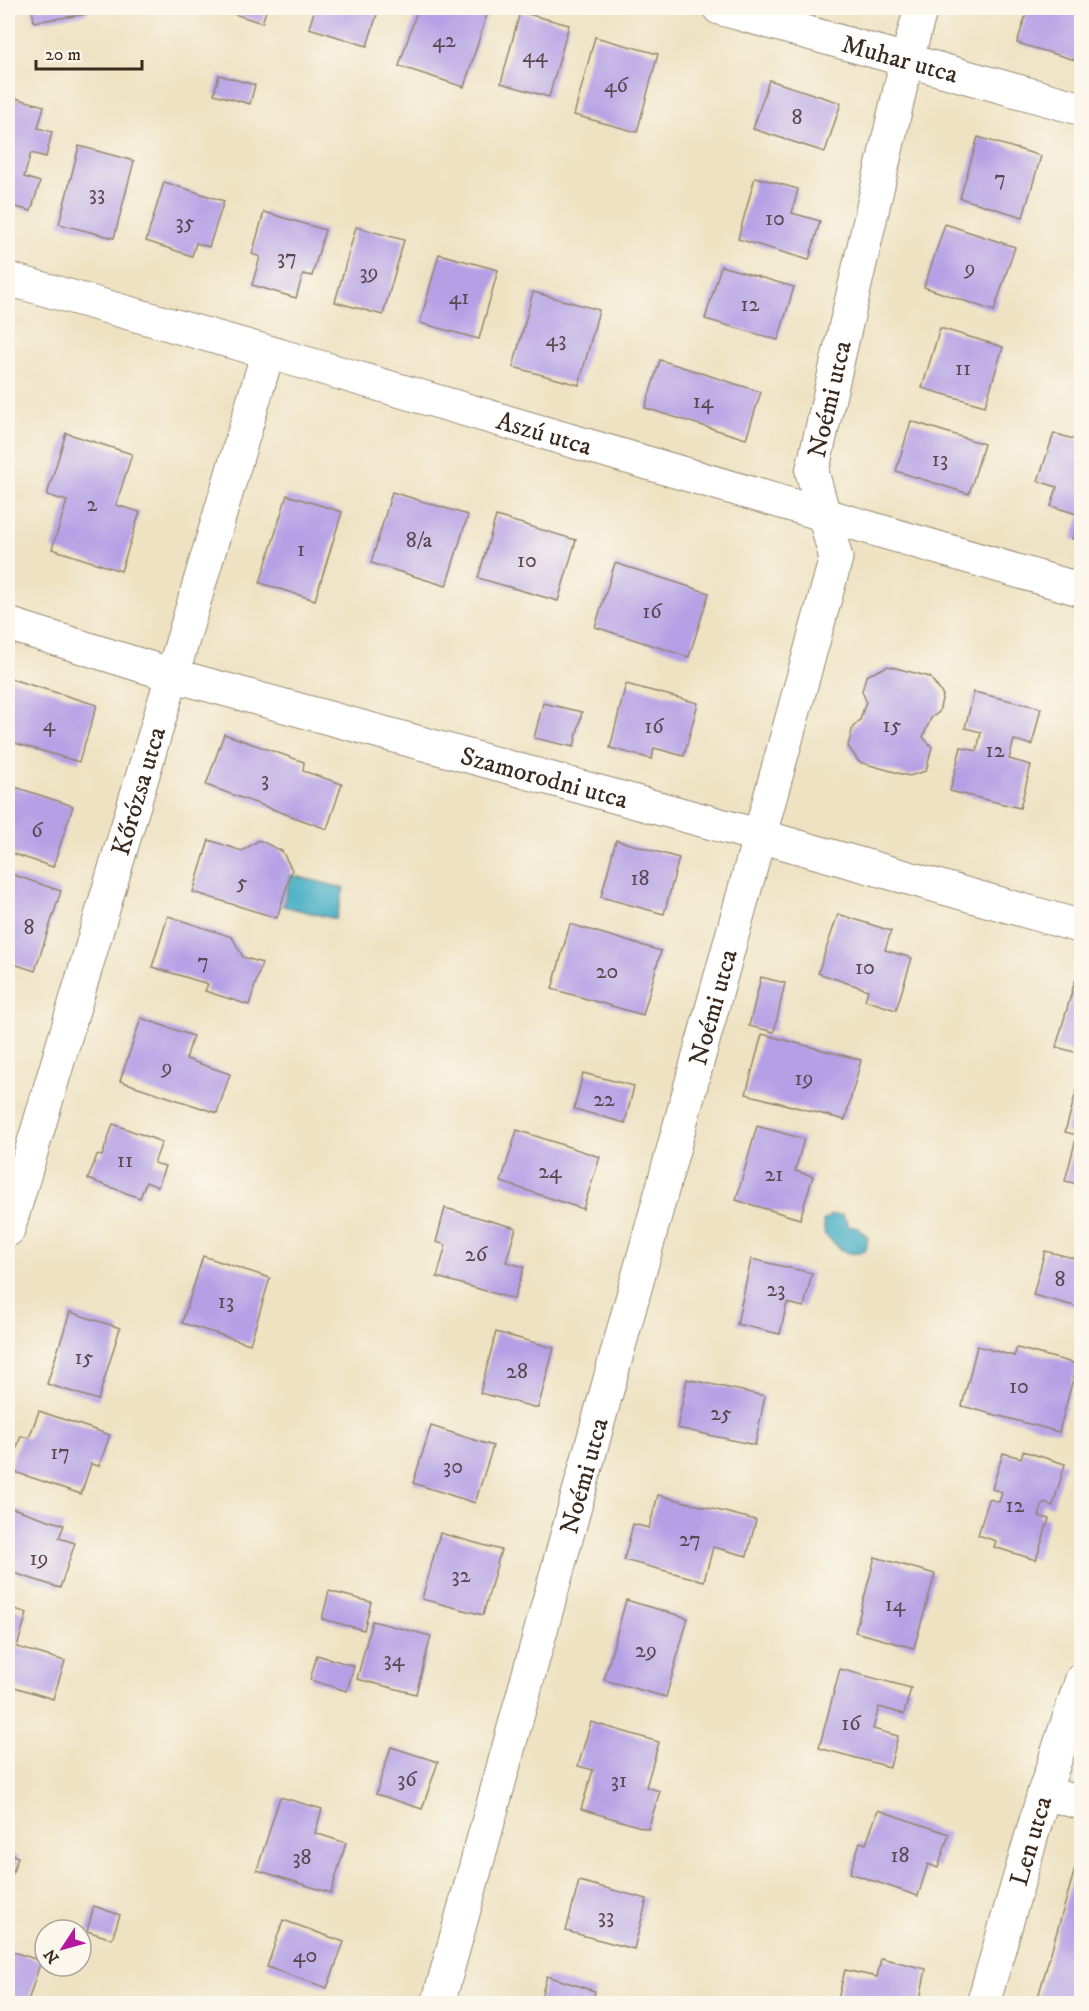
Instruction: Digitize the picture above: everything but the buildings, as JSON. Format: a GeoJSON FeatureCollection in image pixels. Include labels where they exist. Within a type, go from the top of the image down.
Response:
{"type":"FeatureCollection","features":[{"type":"Feature","properties":{"kind":"street","name":"Muhar utca"},"geometry":{"type":"LineString","coordinates":[[719,8],[1082,109]]}},
{"type":"Feature","properties":{"kind":"street","name":"Noémi utca"},"geometry":{"type":"LineString","coordinates":[[438,2004],[836,558],[812,472],[907,59],[921,8]]}},
{"type":"Feature","properties":{"kind":"street","name":"Aszú utca"},"geometry":{"type":"LineString","coordinates":[[8,279],[268,352],[1082,590]]}},
{"type":"Feature","properties":{"kind":"street","name":"Kőrózsa utca"},"geometry":{"type":"LineString","coordinates":[[8,1230],[268,352]]}},
{"type":"Feature","properties":{"kind":"street","name":"Szamorodni utca"},"geometry":{"type":"LineString","coordinates":[[8,624],[172,675],[1082,927]]}},
{"type":"Feature","properties":{"kind":"street","name":"Len utca"},"geometry":{"type":"LineString","coordinates":[[983,2004],[1044,1793],[1082,1679]]}},
{"type":"Feature","properties":{"kind":"street"},"geometry":{"type":"LineString","coordinates":[[1044,1793],[1082,1803]]}},
{"type":"Feature","properties":{"kind":"water"},"geometry":{"type":"Polygon","coordinates":[[[291,875],[344,888],[336,919],[283,906],[291,875]]]}},
{"type":"Feature","properties":{"kind":"water"},"geometry":{"type":"Polygon","coordinates":[[[831,1215],[843,1215],[849,1226],[859,1228],[868,1238],[866,1250],[853,1254],[848,1253],[825,1235],[823,1221],[831,1215]]]}}]}
